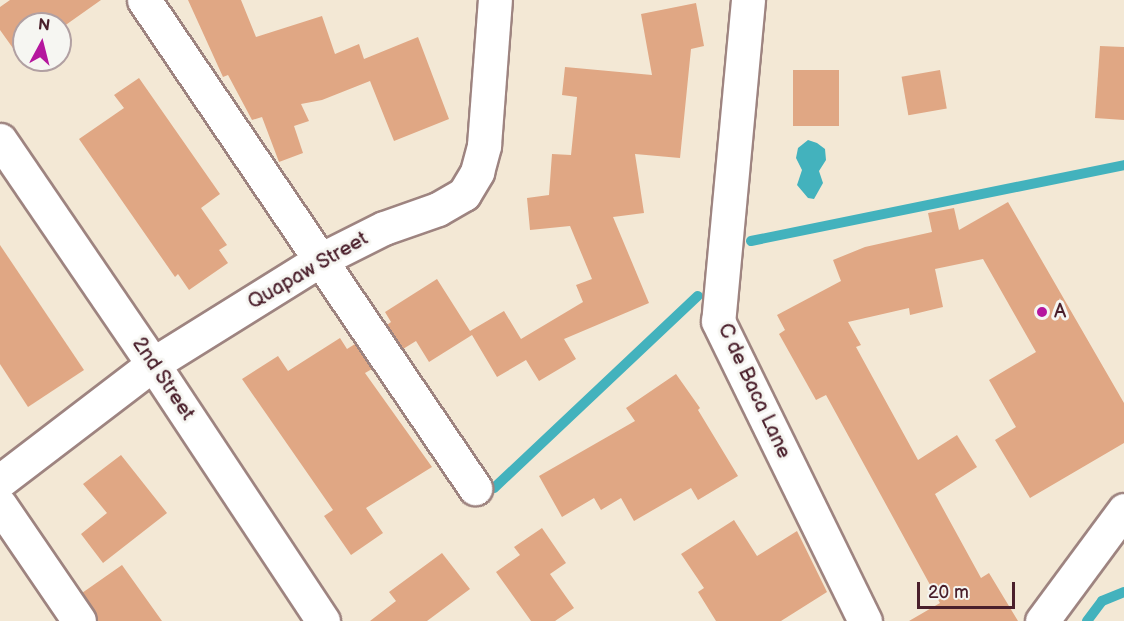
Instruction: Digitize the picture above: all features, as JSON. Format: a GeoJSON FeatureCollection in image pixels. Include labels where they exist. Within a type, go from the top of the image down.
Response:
{"type":"FeatureCollection","features":[{"type":"Feature","properties":{"kind":"street"},"geometry":{"type":"LineString","coordinates":[[144,0],[322,259],[475,488]]}},
{"type":"Feature","properties":{"kind":"street","name":"Quapaw Street"},"geometry":{"type":"LineString","coordinates":[[0,482],[153,364],[322,259],[384,228],[438,209],[464,194],[477,172],[484,145],[495,0]]}},
{"type":"Feature","properties":{"kind":"street","name":"C de Baca Lane"},"geometry":{"type":"LineString","coordinates":[[748,0],[718,321],[865,621]]}},
{"type":"Feature","properties":{"kind":"street","name":"2nd Street"},"geometry":{"type":"LineString","coordinates":[[0,140],[153,364],[323,621]]}},
{"type":"Feature","properties":{"kind":"street"},"geometry":{"type":"LineString","coordinates":[[0,506],[79,621]]}},
{"type":"Feature","properties":{"kind":"street"},"geometry":{"type":"LineString","coordinates":[[1042,621],[1124,510]]}},
{"type":"Feature","properties":{"kind":"water"},"geometry":{"type":"Polygon","coordinates":[[[808,140],[825,149],[826,160],[819,171],[823,183],[814,199],[808,198],[797,185],[802,170],[796,158],[798,148],[808,140]]]}},
{"type":"Feature","properties":{"kind":"building"},"geometry":{"type":"Polygon","coordinates":[[[10,0],[101,0],[72,21],[72,12],[12,12],[12,47],[0,30],[0,7],[10,0]]]}},
{"type":"Feature","properties":{"kind":"building"},"geometry":{"type":"Polygon","coordinates":[[[188,0],[241,0],[256,37],[322,16],[335,54],[359,44],[364,59],[418,37],[449,119],[394,141],[370,81],[322,100],[301,104],[309,121],[294,126],[303,153],[279,162],[262,117],[252,120],[228,75],[223,77],[188,0]]]}},
{"type":"Feature","properties":{"kind":"building"},"geometry":{"type":"Polygon","coordinates":[[[696,3],[704,46],[691,49],[680,158],[635,154],[644,213],[613,217],[649,303],[564,339],[576,359],[539,381],[526,360],[497,377],[472,335],[429,362],[416,341],[403,349],[387,325],[391,322],[385,312],[437,279],[470,331],[504,311],[521,339],[583,302],[576,285],[592,279],[570,226],[530,230],[527,198],[549,195],[552,154],[571,155],[577,97],[562,95],[565,67],[652,75],[641,14],[696,3]]]}},
{"type":"Feature","properties":{"kind":"building"},"geometry":{"type":"Polygon","coordinates":[[[1100,46],[1124,47],[1124,120],[1095,118],[1100,46]]]}},
{"type":"Feature","properties":{"kind":"building"},"geometry":{"type":"Polygon","coordinates":[[[793,70],[839,70],[839,126],[793,126],[793,70]]]}},
{"type":"Feature","properties":{"kind":"building"},"geometry":{"type":"Polygon","coordinates":[[[940,70],[947,108],[908,115],[902,77],[940,70]]]}},
{"type":"Feature","properties":{"kind":"building"},"geometry":{"type":"Polygon","coordinates":[[[139,78],[220,194],[201,208],[227,245],[219,250],[228,263],[189,290],[178,274],[175,277],[79,139],[124,108],[114,95],[139,78]]]}},
{"type":"Feature","properties":{"kind":"building"},"geometry":{"type":"Polygon","coordinates":[[[1008,202],[1124,403],[1124,443],[1030,498],[995,440],[1016,427],[989,380],[1036,352],[983,259],[935,269],[943,307],[910,315],[909,308],[848,322],[861,345],[856,347],[918,460],[957,435],[977,467],[935,494],[981,578],[989,573],[1018,621],[909,621],[940,603],[826,395],[816,400],[779,334],[785,330],[777,315],[841,281],[833,260],[865,247],[932,232],[928,213],[954,208],[959,230],[1008,202]]]}},
{"type":"Feature","properties":{"kind":"building"},"geometry":{"type":"Polygon","coordinates":[[[0,245],[84,370],[28,407],[0,364],[0,245]]]}},
{"type":"Feature","properties":{"kind":"building"},"geometry":{"type":"Polygon","coordinates":[[[340,338],[347,349],[355,344],[372,369],[365,373],[432,467],[366,508],[383,533],[351,555],[324,516],[333,510],[242,379],[278,356],[288,371],[340,338]]]}},
{"type":"Feature","properties":{"kind":"building"},"geometry":{"type":"Polygon","coordinates":[[[676,374],[700,408],[698,410],[738,476],[698,500],[691,488],[634,521],[621,498],[601,510],[594,498],[562,517],[539,476],[635,421],[626,408],[676,374]]]}},
{"type":"Feature","properties":{"kind":"building"},"geometry":{"type":"Polygon","coordinates":[[[121,455],[167,513],[103,563],[81,534],[107,513],[83,484],[121,455]]]}},
{"type":"Feature","properties":{"kind":"building"},"geometry":{"type":"Polygon","coordinates":[[[734,520],[757,556],[797,531],[827,592],[781,621],[716,621],[698,592],[704,588],[681,554],[734,520]]]}},
{"type":"Feature","properties":{"kind":"building"},"geometry":{"type":"Polygon","coordinates":[[[542,528],[566,563],[550,574],[574,608],[555,621],[531,621],[496,572],[520,555],[514,547],[542,528]]]}},
{"type":"Feature","properties":{"kind":"building"},"geometry":{"type":"Polygon","coordinates":[[[442,553],[470,589],[427,621],[370,621],[396,601],[389,592],[442,553]]]}},
{"type":"Feature","properties":{"kind":"building"},"geometry":{"type":"Polygon","coordinates":[[[122,565],[162,621],[98,621],[94,610],[82,593],[122,565]]]}},
{"type":"Feature","properties":{"kind":"waterway"},"geometry":{"type":"LineString","coordinates":[[751,241],[1124,165]]}},
{"type":"Feature","properties":{"kind":"waterway"},"geometry":{"type":"LineString","coordinates":[[494,488],[698,296]]}},
{"type":"Feature","properties":{"kind":"waterway"},"geometry":{"type":"LineString","coordinates":[[1087,621],[1102,601],[1124,592]]}},
{"type":"Feature","properties":{"kind":"place","name":"A"},"geometry":{"type":"Point","coordinates":[1042,312]}}]}
